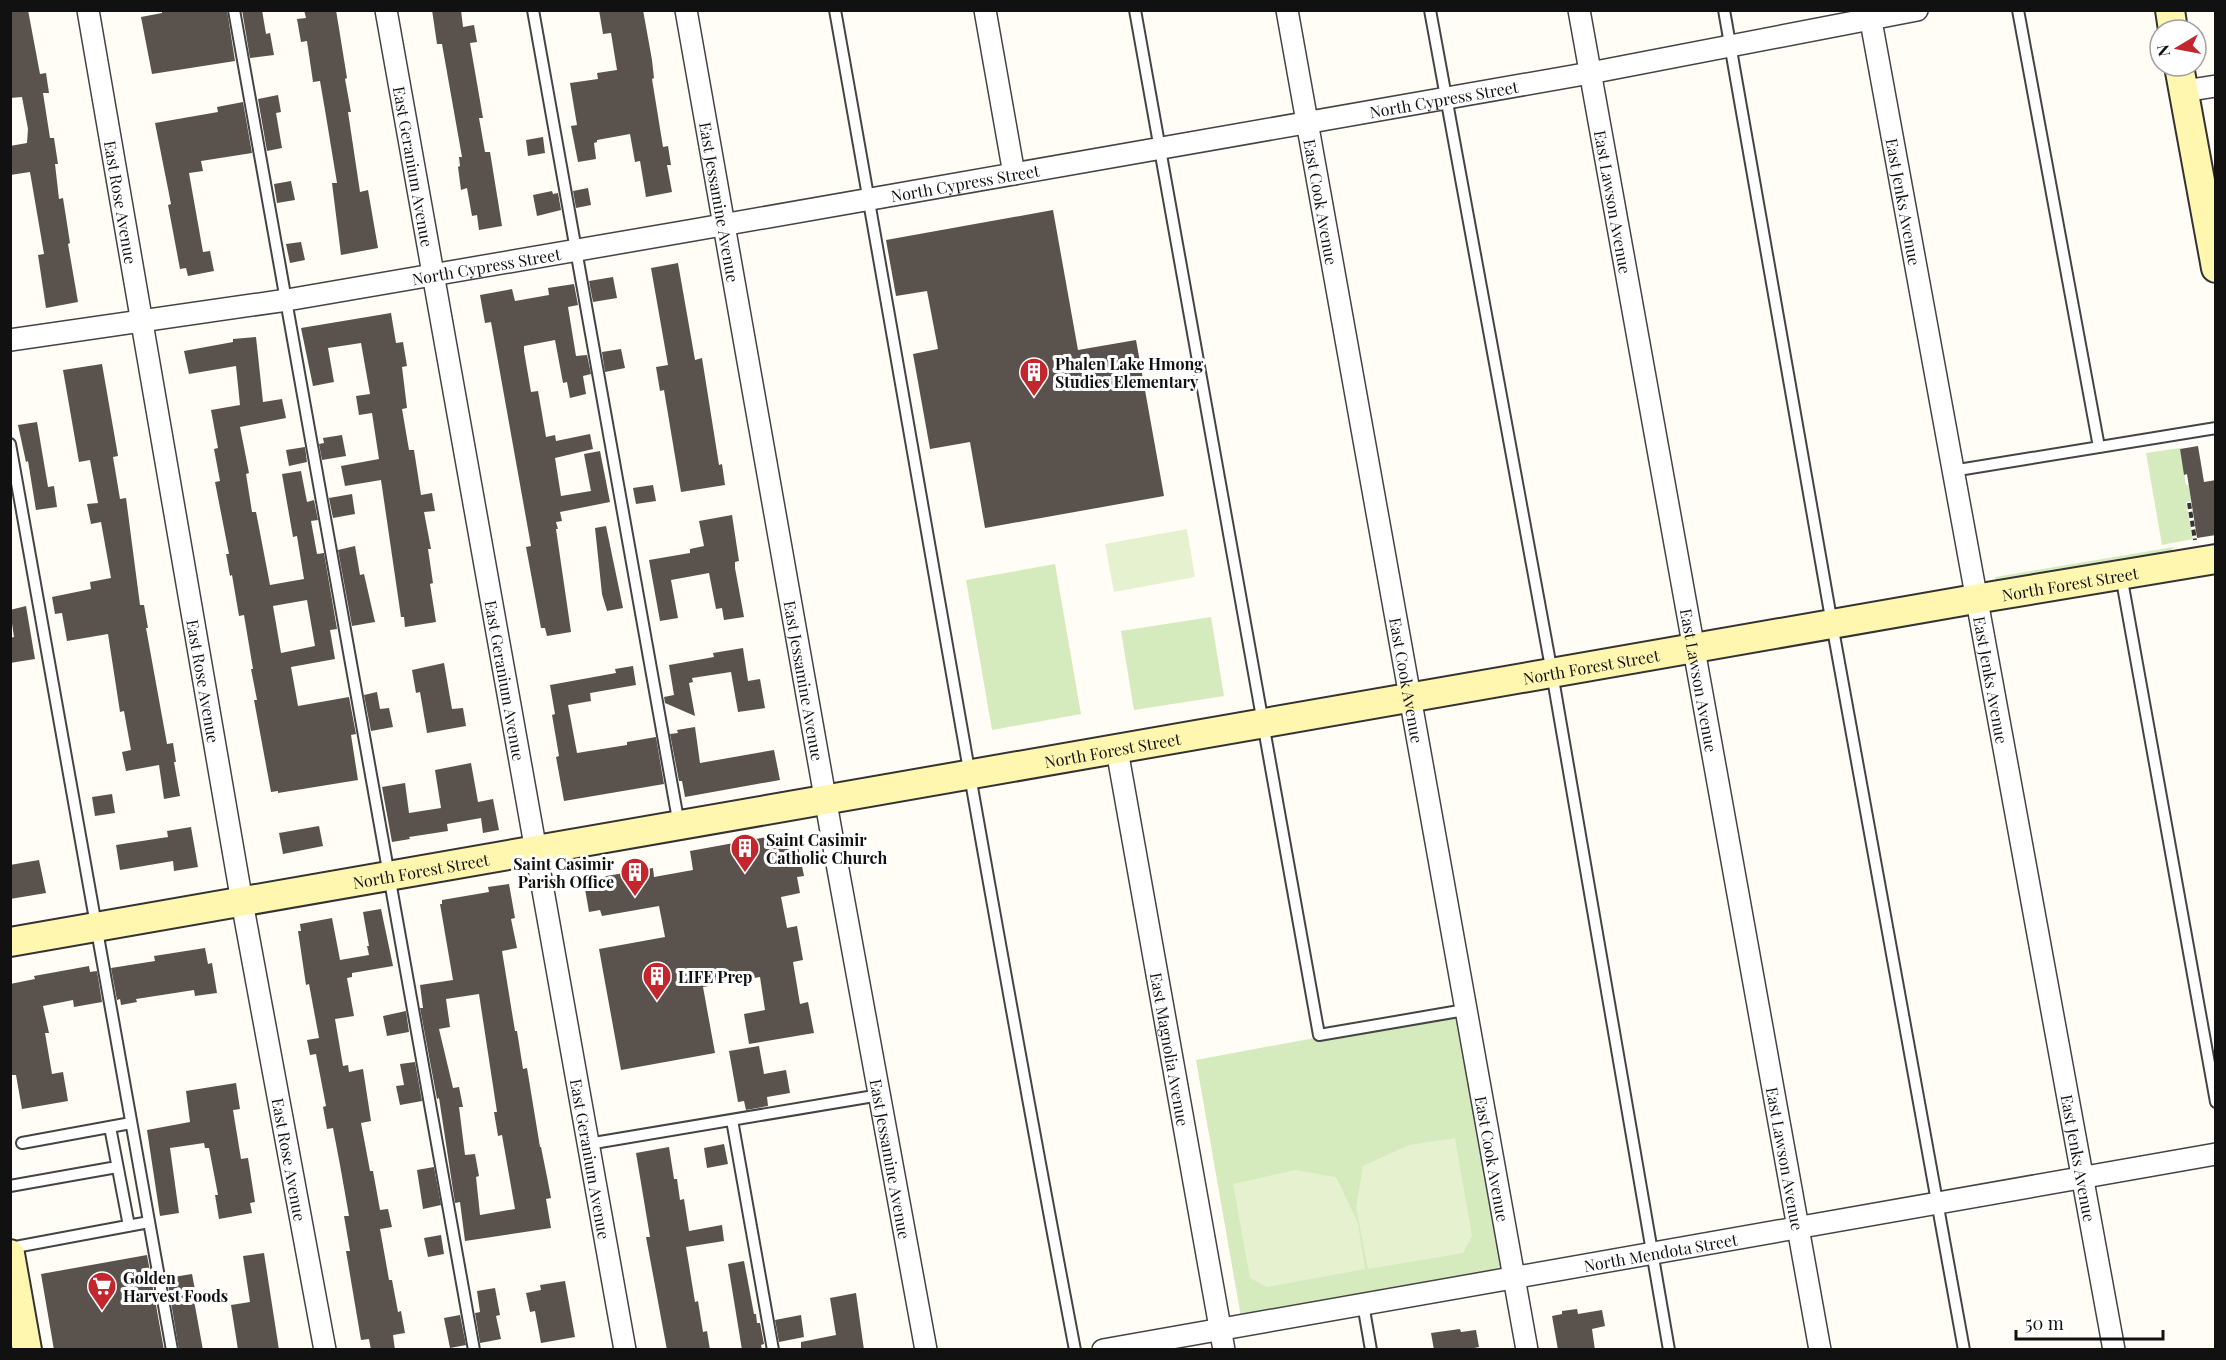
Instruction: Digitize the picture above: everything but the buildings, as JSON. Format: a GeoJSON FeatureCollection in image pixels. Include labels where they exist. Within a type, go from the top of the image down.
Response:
{"type":"FeatureCollection","features":[{"type":"Feature","properties":{"kind":"street","name":"East Rose Avenue"},"geometry":{"type":"LineString","coordinates":[[88,10],[242,902],[325,1350]]}},
{"type":"Feature","properties":{"kind":"street","name":"East Geranium Avenue"},"geometry":{"type":"LineString","coordinates":[[386,10],[625,1350]]}},
{"type":"Feature","properties":{"kind":"street","name":"East Jessamine Avenue"},"geometry":{"type":"LineString","coordinates":[[686,10],[926,1350]]}},
{"type":"Feature","properties":{"kind":"street"},"geometry":{"type":"LineString","coordinates":[[985,10],[1014,174]]}},
{"type":"Feature","properties":{"kind":"street","name":"East Cook Avenue"},"geometry":{"type":"LineString","coordinates":[[1287,10],[1527,1350]]}},
{"type":"Feature","properties":{"kind":"street","name":"East Lawson Avenue"},"geometry":{"type":"LineString","coordinates":[[1579,10],[1820,1350]]}},
{"type":"Feature","properties":{"kind":"street","name":"North Cypress Street"},"geometry":{"type":"LineString","coordinates":[[10,340],[287,300],[433,275],[1445,99],[1730,46],[1870,15],[1917,10]]}},
{"type":"Feature","properties":{"kind":"street","name":"East Jenks Avenue"},"geometry":{"type":"LineString","coordinates":[[1870,15],[2114,1350]]}},
{"type":"Feature","properties":{"kind":"street"},"geometry":{"type":"LineString","coordinates":[[2216,86],[2181,79],[2216,268]]}},
{"type":"Feature","properties":{"kind":"street","name":"North Forest Street"},"geometry":{"type":"LineString","coordinates":[[10,942],[2121,575],[2205,550]]}},
{"type":"Feature","properties":{"kind":"street","name":"East Magnolia Avenue"},"geometry":{"type":"LineString","coordinates":[[1117,750],[1222,1339]]}},
{"type":"Feature","properties":{"kind":"street","name":"North Mendota Street"},"geometry":{"type":"LineString","coordinates":[[1103,1350],[1222,1339],[1363,1304],[2216,1154]]}},
{"type":"Feature","properties":{"kind":"street"},"geometry":{"type":"LineString","coordinates":[[11,1256],[27,1350]]}},
{"type":"Feature","properties":{"kind":"lane"},"geometry":{"type":"LineString","coordinates":[[234,10],[474,1350]]}},
{"type":"Feature","properties":{"kind":"lane"},"geometry":{"type":"LineString","coordinates":[[532,10],[679,826]]}},
{"type":"Feature","properties":{"kind":"lane"},"geometry":{"type":"LineString","coordinates":[[835,10],[970,775],[1075,1350]]}},
{"type":"Feature","properties":{"kind":"lane"},"geometry":{"type":"LineString","coordinates":[[1135,10],[1320,1035],[1465,1010]]}},
{"type":"Feature","properties":{"kind":"lane"},"geometry":{"type":"LineString","coordinates":[[1430,10],[1552,673],[1670,1350]]}},
{"type":"Feature","properties":{"kind":"lane"},"geometry":{"type":"LineString","coordinates":[[1724,10],[1832,624],[1964,1350]]}},
{"type":"Feature","properties":{"kind":"lane"},"geometry":{"type":"LineString","coordinates":[[2018,10],[2099,447]]}},
{"type":"Feature","properties":{"kind":"lane"},"geometry":{"type":"LineString","coordinates":[[1952,471],[2216,428]]}},
{"type":"Feature","properties":{"kind":"lane"},"geometry":{"type":"LineString","coordinates":[[10,444],[172,1350]]}},
{"type":"Feature","properties":{"kind":"lane"},"geometry":{"type":"LineString","coordinates":[[2121,575],[2216,1102]]}},
{"type":"Feature","properties":{"kind":"lane"},"geometry":{"type":"LineString","coordinates":[[588,1144],[880,1095]]}},
{"type":"Feature","properties":{"kind":"lane"},"geometry":{"type":"LineString","coordinates":[[732,1120],[773,1350]]}},
{"type":"Feature","properties":{"kind":"lane"},"geometry":{"type":"LineString","coordinates":[[22,1143],[131,1123]]}},
{"type":"Feature","properties":{"kind":"lane"},"geometry":{"type":"LineString","coordinates":[[110,1127],[129,1226]]}},
{"type":"Feature","properties":{"kind":"lane"},"geometry":{"type":"LineString","coordinates":[[10,1186],[117,1167]]}},
{"type":"Feature","properties":{"kind":"lane"},"geometry":{"type":"LineString","coordinates":[[11,1256],[149,1222]]}},
{"type":"Feature","properties":{"kind":"lane"},"geometry":{"type":"LineString","coordinates":[[1363,1304],[1371,1350]]}},
{"type":"Feature","properties":{"kind":"path"},"geometry":{"type":"LineString","coordinates":[[2189,503],[2205,550]]}},
{"type":"Feature","properties":{"kind":"green space"},"geometry":{"type":"Polygon","coordinates":[[[2180,448],[2186,485],[2189,485],[2191,501],[2186,502],[2193,539],[2162,545],[2146,453],[2180,448]]]}},
{"type":"Feature","properties":{"kind":"green space"},"geometry":{"type":"Polygon","coordinates":[[[1187,529],[1195,577],[1114,592],[1105,544],[1187,529]]]}},
{"type":"Feature","properties":{"kind":"green space"},"geometry":{"type":"Polygon","coordinates":[[[2174,547],[2171,552],[1996,580],[1995,577],[2174,547]]]}},
{"type":"Feature","properties":{"kind":"green space"},"geometry":{"type":"Polygon","coordinates":[[[1055,564],[1081,714],[992,730],[966,580],[1055,564]]]}},
{"type":"Feature","properties":{"kind":"green space"},"geometry":{"type":"Polygon","coordinates":[[[1211,617],[1224,696],[1134,710],[1121,631],[1211,617]]]}},
{"type":"Feature","properties":{"kind":"green space"},"geometry":{"type":"Polygon","coordinates":[[[1465,1010],[1514,1278],[1242,1323],[1196,1060],[1465,1010]]]}},
{"type":"Feature","properties":{"kind":"green space"},"geometry":{"type":"Polygon","coordinates":[[[1455,1138],[1472,1236],[1463,1253],[1368,1269],[1356,1207],[1363,1166],[1409,1145],[1455,1138]]]}},
{"type":"Feature","properties":{"kind":"green space"},"geometry":{"type":"Polygon","coordinates":[[[1295,1170],[1336,1177],[1358,1223],[1365,1269],[1267,1287],[1250,1278],[1233,1184],[1295,1170]]]}},
{"type":"Feature","properties":{"kind":"place","name":"Phalen Lake Hmong Studies Elementary"},"geometry":{"type":"Point","coordinates":[1034,398]}},
{"type":"Feature","properties":{"kind":"place","name":"Saint Casimir Catholic Church"},"geometry":{"type":"Point","coordinates":[745,874]}},
{"type":"Feature","properties":{"kind":"place","name":"Saint Casimir Parish Office"},"geometry":{"type":"Point","coordinates":[635,898]}},
{"type":"Feature","properties":{"kind":"place","name":"LIFE Prep"},"geometry":{"type":"Point","coordinates":[657,1002]}},
{"type":"Feature","properties":{"kind":"place","name":"Golden Harvest Foods"},"geometry":{"type":"Point","coordinates":[102,1312]}}]}
